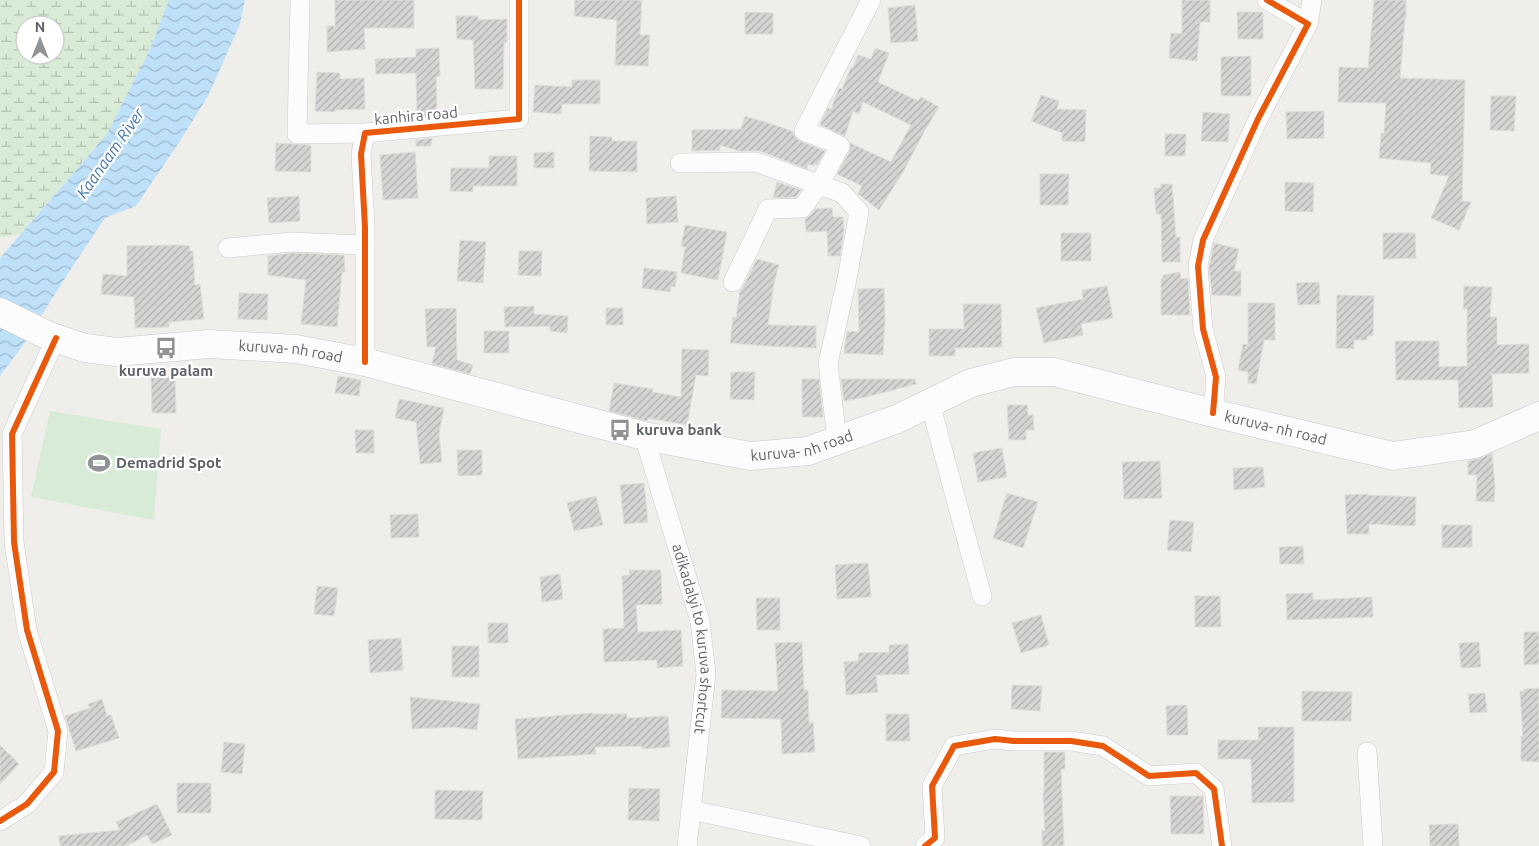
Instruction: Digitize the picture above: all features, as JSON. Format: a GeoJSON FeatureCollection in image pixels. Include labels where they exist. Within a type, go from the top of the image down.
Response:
{"type":"FeatureCollection","features":[{"type":"Feature","properties":{"kind":"main road","name":"kuruva- nh road"},"geometry":{"type":"LineString","coordinates":[[0,312],[52,337],[85,348],[117,352],[209,344],[296,349],[366,362],[644,436],[750,456],[808,451],[897,419],[971,383],[1014,372],[1054,372],[1213,413],[1394,456],[1475,444],[1539,416]]}},
{"type":"Feature","properties":{"kind":"street"},"geometry":{"type":"LineString","coordinates":[[300,0],[297,134],[365,133]]}},
{"type":"Feature","properties":{"kind":"street","name":"kanhira road"},"geometry":{"type":"LineString","coordinates":[[366,362],[365,245],[360,154],[365,133],[519,119],[519,0]]}},
{"type":"Feature","properties":{"kind":"street"},"geometry":{"type":"LineString","coordinates":[[734,282],[768,209],[802,208],[819,185],[840,146],[804,132],[871,0]]}},
{"type":"Feature","properties":{"kind":"street"},"geometry":{"type":"LineString","coordinates":[[1267,0],[1308,24]]}},
{"type":"Feature","properties":{"kind":"street"},"geometry":{"type":"LineString","coordinates":[[1213,413],[1216,377],[1203,329],[1198,266],[1203,240],[1258,119],[1308,24],[1312,0]]}},
{"type":"Feature","properties":{"kind":"street"},"geometry":{"type":"LineString","coordinates":[[680,163],[756,162],[842,194],[859,212],[847,279],[828,363],[838,440]]}},
{"type":"Feature","properties":{"kind":"street"},"geometry":{"type":"LineString","coordinates":[[228,248],[292,242],[365,245]]}},
{"type":"Feature","properties":{"kind":"street"},"geometry":{"type":"LineString","coordinates":[[0,821],[27,804],[54,772],[58,731],[27,630],[14,542],[12,434],[52,337]]}},
{"type":"Feature","properties":{"kind":"street"},"geometry":{"type":"LineString","coordinates":[[930,403],[982,596]]}},
{"type":"Feature","properties":{"kind":"street","name":"adikadalyi to kuruva shortcut"},"geometry":{"type":"LineString","coordinates":[[644,436],[700,621],[706,674],[687,846]]}},
{"type":"Feature","properties":{"kind":"street"},"geometry":{"type":"LineString","coordinates":[[932,843],[932,786],[954,746],[995,738],[1014,741],[1071,741],[1103,746],[1149,776],[1196,773],[1214,789],[1222,846]]}},
{"type":"Feature","properties":{"kind":"street"},"geometry":{"type":"LineString","coordinates":[[1367,752],[1372,846]]}},
{"type":"Feature","properties":{"kind":"street"},"geometry":{"type":"LineString","coordinates":[[691,810],[862,846]]}},
{"type":"Feature","properties":{"kind":"green space"},"geometry":{"type":"Polygon","coordinates":[[[0,0],[169,0],[150,49],[107,134],[20,234],[0,238],[0,0]]]}},
{"type":"Feature","properties":{"kind":"green space","name":"Demadrid Spot"},"geometry":{"type":"Polygon","coordinates":[[[50,411],[161,429],[154,520],[31,497],[50,411]]]}},
{"type":"Feature","properties":{"kind":"water","name":"Kaanaam River"},"geometry":{"type":"Polygon","coordinates":[[[169,0],[245,0],[240,24],[208,96],[178,144],[136,206],[105,218],[21,348],[0,376],[0,258],[107,134],[150,49],[169,0]]]}},
{"type":"Feature","properties":{"kind":"building"},"geometry":{"type":"Polygon","coordinates":[[[335,0],[414,0],[414,28],[364,28],[365,49],[327,52],[327,26],[335,26],[335,0]]]}},
{"type":"Feature","properties":{"kind":"building"},"geometry":{"type":"Polygon","coordinates":[[[575,0],[642,0],[640,35],[650,35],[648,66],[615,65],[617,20],[574,16],[575,0]]]}},
{"type":"Feature","properties":{"kind":"building"},"geometry":{"type":"Polygon","coordinates":[[[1182,0],[1210,0],[1210,22],[1200,22],[1197,61],[1169,58],[1171,33],[1182,34],[1182,0]]]}},
{"type":"Feature","properties":{"kind":"building"},"geometry":{"type":"Polygon","coordinates":[[[1374,0],[1406,0],[1400,78],[1465,80],[1462,201],[1471,202],[1459,230],[1431,218],[1449,176],[1430,174],[1431,163],[1379,158],[1381,133],[1384,133],[1386,103],[1338,102],[1339,67],[1368,68],[1374,0]]]}},
{"type":"Feature","properties":{"kind":"building"},"geometry":{"type":"Polygon","coordinates":[[[915,5],[918,41],[891,43],[888,8],[915,5]]]}},
{"type":"Feature","properties":{"kind":"building"},"geometry":{"type":"Polygon","coordinates":[[[745,12],[773,13],[773,34],[745,34],[745,12]]]}},
{"type":"Feature","properties":{"kind":"building"},"geometry":{"type":"Polygon","coordinates":[[[1237,12],[1263,12],[1263,39],[1238,39],[1237,12]]]}},
{"type":"Feature","properties":{"kind":"building"},"geometry":{"type":"Polygon","coordinates":[[[456,16],[478,16],[478,20],[507,19],[507,42],[504,42],[503,89],[475,89],[473,40],[457,39],[456,16]]]}},
{"type":"Feature","properties":{"kind":"building"},"geometry":{"type":"Polygon","coordinates":[[[439,48],[440,76],[436,77],[437,113],[432,113],[432,116],[417,117],[416,73],[376,74],[375,59],[416,57],[416,49],[439,48]]]}},
{"type":"Feature","properties":{"kind":"building"},"geometry":{"type":"Polygon","coordinates":[[[875,48],[889,53],[878,82],[918,101],[921,97],[939,107],[903,172],[879,210],[858,194],[862,186],[837,174],[850,151],[850,143],[891,162],[911,125],[863,102],[859,114],[853,111],[845,136],[820,125],[828,108],[831,109],[839,88],[842,89],[858,55],[871,59],[875,48]]]}},
{"type":"Feature","properties":{"kind":"building"},"geometry":{"type":"Polygon","coordinates":[[[1251,56],[1251,96],[1221,96],[1221,57],[1251,56]]]}},
{"type":"Feature","properties":{"kind":"building"},"geometry":{"type":"Polygon","coordinates":[[[317,72],[340,73],[340,79],[364,78],[365,109],[335,110],[335,112],[315,111],[317,72]]]}},
{"type":"Feature","properties":{"kind":"building"},"geometry":{"type":"Polygon","coordinates":[[[572,80],[600,80],[600,104],[562,104],[561,114],[533,112],[535,85],[572,87],[572,80]]]}},
{"type":"Feature","properties":{"kind":"building"},"geometry":{"type":"Polygon","coordinates":[[[1041,95],[1059,101],[1057,109],[1086,110],[1085,142],[1062,141],[1062,133],[1031,121],[1041,95]]]}},
{"type":"Feature","properties":{"kind":"building"},"geometry":{"type":"Polygon","coordinates":[[[1491,96],[1516,96],[1514,131],[1490,130],[1491,96]]]}},
{"type":"Feature","properties":{"kind":"building"},"geometry":{"type":"Polygon","coordinates":[[[1324,111],[1324,138],[1287,139],[1286,112],[1324,111]]]}},
{"type":"Feature","properties":{"kind":"building"},"geometry":{"type":"Polygon","coordinates":[[[1203,112],[1230,114],[1228,142],[1201,141],[1203,112]]]}},
{"type":"Feature","properties":{"kind":"building"},"geometry":{"type":"Polygon","coordinates":[[[745,116],[784,128],[793,132],[800,141],[825,151],[817,165],[808,164],[807,169],[760,151],[739,151],[720,145],[720,150],[692,151],[692,130],[741,129],[745,116]]]}},
{"type":"Feature","properties":{"kind":"building"},"geometry":{"type":"Polygon","coordinates":[[[1165,134],[1186,134],[1185,156],[1165,156],[1165,134]]]}},
{"type":"Feature","properties":{"kind":"building"},"geometry":{"type":"Polygon","coordinates":[[[590,136],[612,137],[612,141],[637,141],[637,172],[589,171],[590,136]]]}},
{"type":"Feature","properties":{"kind":"building"},"geometry":{"type":"Polygon","coordinates":[[[432,138],[431,146],[416,146],[416,140],[432,138]]]}},
{"type":"Feature","properties":{"kind":"building"},"geometry":{"type":"Polygon","coordinates":[[[276,143],[311,145],[311,172],[275,171],[276,143]]]}},
{"type":"Feature","properties":{"kind":"building"},"geometry":{"type":"Polygon","coordinates":[[[415,152],[418,198],[383,200],[380,155],[415,152]]]}},
{"type":"Feature","properties":{"kind":"building"},"geometry":{"type":"Polygon","coordinates":[[[554,152],[554,168],[534,168],[534,153],[554,152]]]}},
{"type":"Feature","properties":{"kind":"building"},"geometry":{"type":"Polygon","coordinates":[[[489,156],[517,156],[517,186],[473,186],[473,192],[450,191],[451,168],[489,168],[489,156]]]}},
{"type":"Feature","properties":{"kind":"building"},"geometry":{"type":"Polygon","coordinates":[[[1040,174],[1069,174],[1068,205],[1040,205],[1040,174]]]}},
{"type":"Feature","properties":{"kind":"building"},"geometry":{"type":"Polygon","coordinates":[[[777,182],[801,190],[796,197],[773,198],[777,182]]]}},
{"type":"Feature","properties":{"kind":"building"},"geometry":{"type":"Polygon","coordinates":[[[1285,182],[1314,183],[1313,212],[1285,211],[1285,182]]]}},
{"type":"Feature","properties":{"kind":"building"},"geometry":{"type":"Polygon","coordinates":[[[1161,184],[1172,184],[1176,237],[1180,237],[1180,262],[1162,262],[1161,214],[1156,214],[1154,188],[1161,188],[1161,184]]]}},
{"type":"Feature","properties":{"kind":"building"},"geometry":{"type":"Polygon","coordinates":[[[299,196],[300,221],[269,223],[267,198],[299,196]]]}},
{"type":"Feature","properties":{"kind":"building"},"geometry":{"type":"Polygon","coordinates":[[[676,196],[678,222],[647,224],[646,198],[676,196]]]}},
{"type":"Feature","properties":{"kind":"building"},"geometry":{"type":"Polygon","coordinates":[[[832,208],[833,217],[843,217],[844,232],[840,256],[828,256],[827,231],[806,232],[805,219],[815,209],[832,208]]]}},
{"type":"Feature","properties":{"kind":"building"},"geometry":{"type":"Polygon","coordinates":[[[685,225],[727,232],[718,280],[681,273],[685,247],[681,246],[685,225]]]}},
{"type":"Feature","properties":{"kind":"building"},"geometry":{"type":"Polygon","coordinates":[[[1061,233],[1091,233],[1091,261],[1061,261],[1061,233]]]}},
{"type":"Feature","properties":{"kind":"building"},"geometry":{"type":"Polygon","coordinates":[[[1383,233],[1415,233],[1416,258],[1383,259],[1383,233]]]}},
{"type":"Feature","properties":{"kind":"building"},"geometry":{"type":"Polygon","coordinates":[[[460,240],[486,242],[483,283],[457,281],[460,240]]]}},
{"type":"Feature","properties":{"kind":"building"},"geometry":{"type":"Polygon","coordinates":[[[1214,243],[1239,249],[1234,271],[1241,271],[1241,296],[1212,295],[1209,267],[1214,243]]]}},
{"type":"Feature","properties":{"kind":"building"},"geometry":{"type":"Polygon","coordinates":[[[127,246],[190,246],[189,251],[193,251],[195,285],[200,284],[204,319],[169,322],[169,327],[135,328],[134,297],[101,294],[103,274],[127,276],[127,246]]]}},
{"type":"Feature","properties":{"kind":"building"},"geometry":{"type":"Polygon","coordinates":[[[519,251],[542,251],[541,276],[518,275],[519,251]]]}},
{"type":"Feature","properties":{"kind":"building"},"geometry":{"type":"Polygon","coordinates":[[[292,253],[344,255],[345,272],[342,272],[337,327],[301,324],[306,280],[268,275],[268,256],[292,253]]]}},
{"type":"Feature","properties":{"kind":"building"},"geometry":{"type":"Polygon","coordinates":[[[757,259],[779,265],[774,283],[768,325],[816,326],[816,348],[730,343],[733,317],[736,318],[740,291],[757,259]]]}},
{"type":"Feature","properties":{"kind":"building"},"geometry":{"type":"Polygon","coordinates":[[[644,268],[677,272],[675,287],[671,286],[670,292],[642,288],[644,268]]]}},
{"type":"Feature","properties":{"kind":"building"},"geometry":{"type":"Polygon","coordinates":[[[1180,272],[1181,279],[1188,278],[1190,315],[1161,315],[1161,279],[1163,279],[1163,275],[1180,272]]]}},
{"type":"Feature","properties":{"kind":"building"},"geometry":{"type":"Polygon","coordinates":[[[1319,282],[1320,304],[1298,305],[1296,283],[1319,282]]]}},
{"type":"Feature","properties":{"kind":"building"},"geometry":{"type":"Polygon","coordinates":[[[1107,286],[1113,318],[1081,324],[1083,335],[1044,343],[1036,308],[1083,299],[1082,290],[1107,286]]]}},
{"type":"Feature","properties":{"kind":"building"},"geometry":{"type":"Polygon","coordinates":[[[1464,286],[1492,287],[1490,317],[1497,317],[1497,345],[1529,344],[1529,373],[1492,374],[1493,407],[1459,408],[1458,380],[1396,380],[1395,341],[1439,341],[1439,367],[1467,366],[1467,309],[1463,309],[1464,286]]]}},
{"type":"Feature","properties":{"kind":"building"},"geometry":{"type":"Polygon","coordinates":[[[884,288],[883,355],[844,353],[847,331],[859,332],[858,289],[884,288]]]}},
{"type":"Feature","properties":{"kind":"building"},"geometry":{"type":"Polygon","coordinates":[[[239,293],[268,294],[267,320],[238,319],[239,293]]]}},
{"type":"Feature","properties":{"kind":"building"},"geometry":{"type":"Polygon","coordinates":[[[1337,295],[1374,296],[1373,336],[1367,336],[1367,340],[1354,340],[1354,349],[1336,348],[1337,295]]]}},
{"type":"Feature","properties":{"kind":"building"},"geometry":{"type":"Polygon","coordinates":[[[1248,303],[1275,303],[1275,340],[1264,340],[1256,384],[1248,383],[1248,372],[1238,370],[1243,344],[1248,345],[1248,303]]]}},
{"type":"Feature","properties":{"kind":"building"},"geometry":{"type":"Polygon","coordinates":[[[963,304],[1001,304],[1002,347],[955,348],[955,356],[929,356],[929,329],[964,329],[963,304]]]}},
{"type":"Feature","properties":{"kind":"building"},"geometry":{"type":"Polygon","coordinates":[[[534,306],[534,314],[568,316],[567,333],[550,331],[550,326],[505,327],[504,307],[534,306]]]}},
{"type":"Feature","properties":{"kind":"building"},"geometry":{"type":"Polygon","coordinates":[[[456,308],[457,360],[473,365],[470,374],[432,364],[436,347],[427,347],[425,309],[456,308]]]}},
{"type":"Feature","properties":{"kind":"building"},"geometry":{"type":"Polygon","coordinates":[[[606,308],[623,308],[623,325],[606,325],[606,308]]]}},
{"type":"Feature","properties":{"kind":"building"},"geometry":{"type":"Polygon","coordinates":[[[484,331],[509,331],[509,353],[484,353],[484,331]]]}},
{"type":"Feature","properties":{"kind":"building"},"geometry":{"type":"Polygon","coordinates":[[[682,349],[709,350],[708,376],[696,375],[687,425],[648,418],[647,421],[609,411],[614,383],[653,389],[652,392],[681,397],[682,349]]]}},
{"type":"Feature","properties":{"kind":"building"},"geometry":{"type":"Polygon","coordinates":[[[731,372],[755,372],[754,400],[730,399],[731,372]]]}},
{"type":"Feature","properties":{"kind":"building"},"geometry":{"type":"Polygon","coordinates":[[[338,376],[361,380],[359,396],[335,393],[338,376]]]}},
{"type":"Feature","properties":{"kind":"building"},"geometry":{"type":"Polygon","coordinates":[[[151,377],[175,377],[176,413],[152,413],[151,377]]]}},
{"type":"Feature","properties":{"kind":"building"},"geometry":{"type":"Polygon","coordinates":[[[802,379],[819,379],[823,417],[802,417],[802,379]]]}},
{"type":"Feature","properties":{"kind":"building"},"geometry":{"type":"Polygon","coordinates":[[[841,379],[915,379],[916,384],[844,401],[841,379]]]}},
{"type":"Feature","properties":{"kind":"building"},"geometry":{"type":"Polygon","coordinates":[[[399,399],[444,408],[439,434],[442,462],[420,464],[416,422],[395,418],[399,399]]]}},
{"type":"Feature","properties":{"kind":"building"},"geometry":{"type":"Polygon","coordinates":[[[1007,405],[1027,405],[1028,415],[1033,415],[1034,430],[1026,430],[1026,440],[1009,440],[1007,405]]]}},
{"type":"Feature","properties":{"kind":"building"},"geometry":{"type":"Polygon","coordinates":[[[355,430],[374,430],[374,453],[356,453],[355,430]]]}},
{"type":"Feature","properties":{"kind":"building"},"geometry":{"type":"Polygon","coordinates":[[[1002,448],[1007,477],[978,482],[973,453],[1002,448]]]}},
{"type":"Feature","properties":{"kind":"building"},"geometry":{"type":"Polygon","coordinates":[[[457,450],[482,450],[482,475],[458,476],[457,450]]]}},
{"type":"Feature","properties":{"kind":"building"},"geometry":{"type":"Polygon","coordinates":[[[1492,453],[1495,486],[1494,502],[1476,501],[1477,475],[1468,475],[1468,461],[1492,453]]]}},
{"type":"Feature","properties":{"kind":"building"},"geometry":{"type":"Polygon","coordinates":[[[1160,461],[1162,498],[1124,499],[1122,462],[1160,461]]]}},
{"type":"Feature","properties":{"kind":"building"},"geometry":{"type":"Polygon","coordinates":[[[1263,467],[1265,487],[1234,490],[1233,468],[1263,467]]]}},
{"type":"Feature","properties":{"kind":"building"},"geometry":{"type":"Polygon","coordinates":[[[644,483],[648,522],[624,524],[620,485],[644,483]]]}},
{"type":"Feature","properties":{"kind":"building"},"geometry":{"type":"Polygon","coordinates":[[[1007,493],[1038,502],[1023,548],[993,538],[1007,493]]]}},
{"type":"Feature","properties":{"kind":"building"},"geometry":{"type":"Polygon","coordinates":[[[1368,494],[1416,497],[1415,526],[1369,524],[1369,534],[1347,534],[1345,495],[1368,494]]]}},
{"type":"Feature","properties":{"kind":"building"},"geometry":{"type":"Polygon","coordinates":[[[596,496],[603,525],[574,531],[567,503],[596,496]]]}},
{"type":"Feature","properties":{"kind":"building"},"geometry":{"type":"Polygon","coordinates":[[[418,514],[419,537],[391,538],[390,515],[418,514]]]}},
{"type":"Feature","properties":{"kind":"building"},"geometry":{"type":"Polygon","coordinates":[[[1170,520],[1194,522],[1191,552],[1167,550],[1170,520]]]}},
{"type":"Feature","properties":{"kind":"building"},"geometry":{"type":"Polygon","coordinates":[[[1442,525],[1472,525],[1472,547],[1442,548],[1442,525]]]}},
{"type":"Feature","properties":{"kind":"building"},"geometry":{"type":"Polygon","coordinates":[[[1303,546],[1304,564],[1280,564],[1279,547],[1303,546]]]}},
{"type":"Feature","properties":{"kind":"building"},"geometry":{"type":"Polygon","coordinates":[[[868,563],[871,597],[837,599],[835,565],[868,563]]]}},
{"type":"Feature","properties":{"kind":"building"},"geometry":{"type":"Polygon","coordinates":[[[629,570],[661,570],[662,604],[636,605],[638,632],[681,630],[683,666],[657,668],[657,660],[604,662],[603,629],[624,628],[622,576],[630,575],[629,570]]]}},
{"type":"Feature","properties":{"kind":"building"},"geometry":{"type":"Polygon","coordinates":[[[560,574],[563,599],[542,602],[540,577],[560,574]]]}},
{"type":"Feature","properties":{"kind":"building"},"geometry":{"type":"Polygon","coordinates":[[[317,586],[338,588],[334,616],[314,614],[317,586]]]}},
{"type":"Feature","properties":{"kind":"building"},"geometry":{"type":"Polygon","coordinates":[[[1313,593],[1313,600],[1372,597],[1373,617],[1287,620],[1286,594],[1313,593]]]}},
{"type":"Feature","properties":{"kind":"building"},"geometry":{"type":"Polygon","coordinates":[[[1195,596],[1220,596],[1221,627],[1195,627],[1195,596]]]}},
{"type":"Feature","properties":{"kind":"building"},"geometry":{"type":"Polygon","coordinates":[[[756,598],[780,598],[780,630],[757,630],[756,598]]]}},
{"type":"Feature","properties":{"kind":"building"},"geometry":{"type":"Polygon","coordinates":[[[1041,615],[1049,645],[1021,653],[1012,623],[1041,615]]]}},
{"type":"Feature","properties":{"kind":"building"},"geometry":{"type":"Polygon","coordinates":[[[488,623],[508,623],[508,643],[488,643],[488,623]]]}},
{"type":"Feature","properties":{"kind":"building"},"geometry":{"type":"Polygon","coordinates":[[[1524,632],[1539,632],[1539,664],[1524,665],[1524,632]]]}},
{"type":"Feature","properties":{"kind":"building"},"geometry":{"type":"Polygon","coordinates":[[[401,638],[403,670],[370,673],[368,640],[401,638]]]}},
{"type":"Feature","properties":{"kind":"building"},"geometry":{"type":"Polygon","coordinates":[[[802,642],[804,690],[808,690],[809,723],[813,722],[815,752],[782,754],[781,719],[721,718],[722,690],[778,691],[775,643],[802,642]]]}},
{"type":"Feature","properties":{"kind":"building"},"geometry":{"type":"Polygon","coordinates":[[[1479,642],[1481,667],[1461,668],[1459,643],[1479,642]]]}},
{"type":"Feature","properties":{"kind":"building"},"geometry":{"type":"Polygon","coordinates":[[[908,644],[909,674],[876,675],[878,692],[846,695],[844,662],[858,661],[859,653],[889,652],[889,645],[908,644]]]}},
{"type":"Feature","properties":{"kind":"building"},"geometry":{"type":"Polygon","coordinates":[[[452,646],[479,646],[479,677],[452,677],[452,646]]]}},
{"type":"Feature","properties":{"kind":"building"},"geometry":{"type":"Polygon","coordinates":[[[1012,685],[1042,686],[1040,711],[1011,709],[1012,685]]]}},
{"type":"Feature","properties":{"kind":"building"},"geometry":{"type":"Polygon","coordinates":[[[1539,688],[1539,762],[1521,761],[1521,736],[1523,737],[1520,692],[1524,691],[1524,689],[1539,688]]]}},
{"type":"Feature","properties":{"kind":"building"},"geometry":{"type":"Polygon","coordinates":[[[1302,691],[1352,692],[1351,721],[1302,721],[1302,691]]]}},
{"type":"Feature","properties":{"kind":"building"},"geometry":{"type":"Polygon","coordinates":[[[1485,693],[1487,712],[1470,713],[1468,694],[1485,693]]]}},
{"type":"Feature","properties":{"kind":"building"},"geometry":{"type":"Polygon","coordinates":[[[410,697],[480,704],[477,730],[454,727],[412,729],[410,697]]]}},
{"type":"Feature","properties":{"kind":"building"},"geometry":{"type":"Polygon","coordinates":[[[102,699],[107,716],[111,715],[119,738],[76,751],[65,716],[90,708],[88,704],[102,699]]]}},
{"type":"Feature","properties":{"kind":"building"},"geometry":{"type":"Polygon","coordinates":[[[1187,705],[1188,735],[1167,735],[1166,706],[1187,705]]]}},
{"type":"Feature","properties":{"kind":"building"},"geometry":{"type":"Polygon","coordinates":[[[593,713],[627,714],[627,718],[668,716],[670,747],[642,749],[642,746],[595,747],[596,754],[518,759],[515,719],[593,713]]]}},
{"type":"Feature","properties":{"kind":"building"},"geometry":{"type":"Polygon","coordinates":[[[886,714],[909,714],[910,741],[886,741],[886,714]]]}},
{"type":"Feature","properties":{"kind":"building"},"geometry":{"type":"Polygon","coordinates":[[[1258,727],[1294,727],[1294,802],[1252,803],[1251,759],[1218,759],[1218,740],[1259,740],[1258,727]]]}},
{"type":"Feature","properties":{"kind":"building"},"geometry":{"type":"Polygon","coordinates":[[[224,742],[245,744],[242,774],[221,772],[224,742]]]}},
{"type":"Feature","properties":{"kind":"building"},"geometry":{"type":"Polygon","coordinates":[[[0,745],[19,764],[0,784],[0,745]]]}},
{"type":"Feature","properties":{"kind":"building"},"geometry":{"type":"Polygon","coordinates":[[[1044,752],[1065,752],[1065,769],[1061,769],[1064,846],[1042,846],[1042,831],[1045,831],[1043,794],[1044,752]]]}},
{"type":"Feature","properties":{"kind":"building"},"geometry":{"type":"Polygon","coordinates":[[[177,783],[211,783],[211,813],[177,813],[177,783]]]}},
{"type":"Feature","properties":{"kind":"building"},"geometry":{"type":"Polygon","coordinates":[[[629,788],[660,789],[659,821],[628,820],[629,788]]]}},
{"type":"Feature","properties":{"kind":"building"},"geometry":{"type":"Polygon","coordinates":[[[435,790],[483,791],[482,820],[435,819],[435,790]]]}},
{"type":"Feature","properties":{"kind":"building"},"geometry":{"type":"Polygon","coordinates":[[[1170,796],[1203,796],[1204,834],[1171,834],[1170,796]]]}},
{"type":"Feature","properties":{"kind":"building"},"geometry":{"type":"Polygon","coordinates":[[[157,804],[172,835],[152,844],[147,835],[126,846],[60,846],[59,836],[120,830],[116,822],[157,804]]]}},
{"type":"Feature","properties":{"kind":"building"},"geometry":{"type":"Polygon","coordinates":[[[1458,824],[1459,846],[1430,846],[1429,825],[1458,824]]]}},
{"type":"Feature","properties":{"kind":"cycle path"},"geometry":{"type":"LineString","coordinates":[[365,362],[365,228],[361,154],[365,133],[519,119],[519,0]]}},
{"type":"Feature","properties":{"kind":"cycle path"},"geometry":{"type":"LineString","coordinates":[[1213,413],[1216,377],[1203,329],[1198,266],[1203,240],[1258,119],[1308,24],[1267,0]]}},
{"type":"Feature","properties":{"kind":"cycle path"},"geometry":{"type":"LineString","coordinates":[[0,821],[27,804],[54,772],[58,731],[27,630],[14,542],[12,434],[56,338]]}},
{"type":"Feature","properties":{"kind":"cycle path"},"geometry":{"type":"LineString","coordinates":[[925,846],[935,838],[932,786],[954,746],[995,739],[1071,741],[1103,746],[1149,776],[1196,773],[1214,789],[1222,846]]}},
{"type":"Feature","properties":{"kind":"place","name":"kuruva palam"},"geometry":{"type":"Point","coordinates":[166,348]}},
{"type":"Feature","properties":{"kind":"place","name":"kuruva bank"},"geometry":{"type":"Point","coordinates":[620,430]}},
{"type":"Feature","properties":{"kind":"place","name":"Demadrid Spot"},"geometry":{"type":"Point","coordinates":[99,463]}}]}
